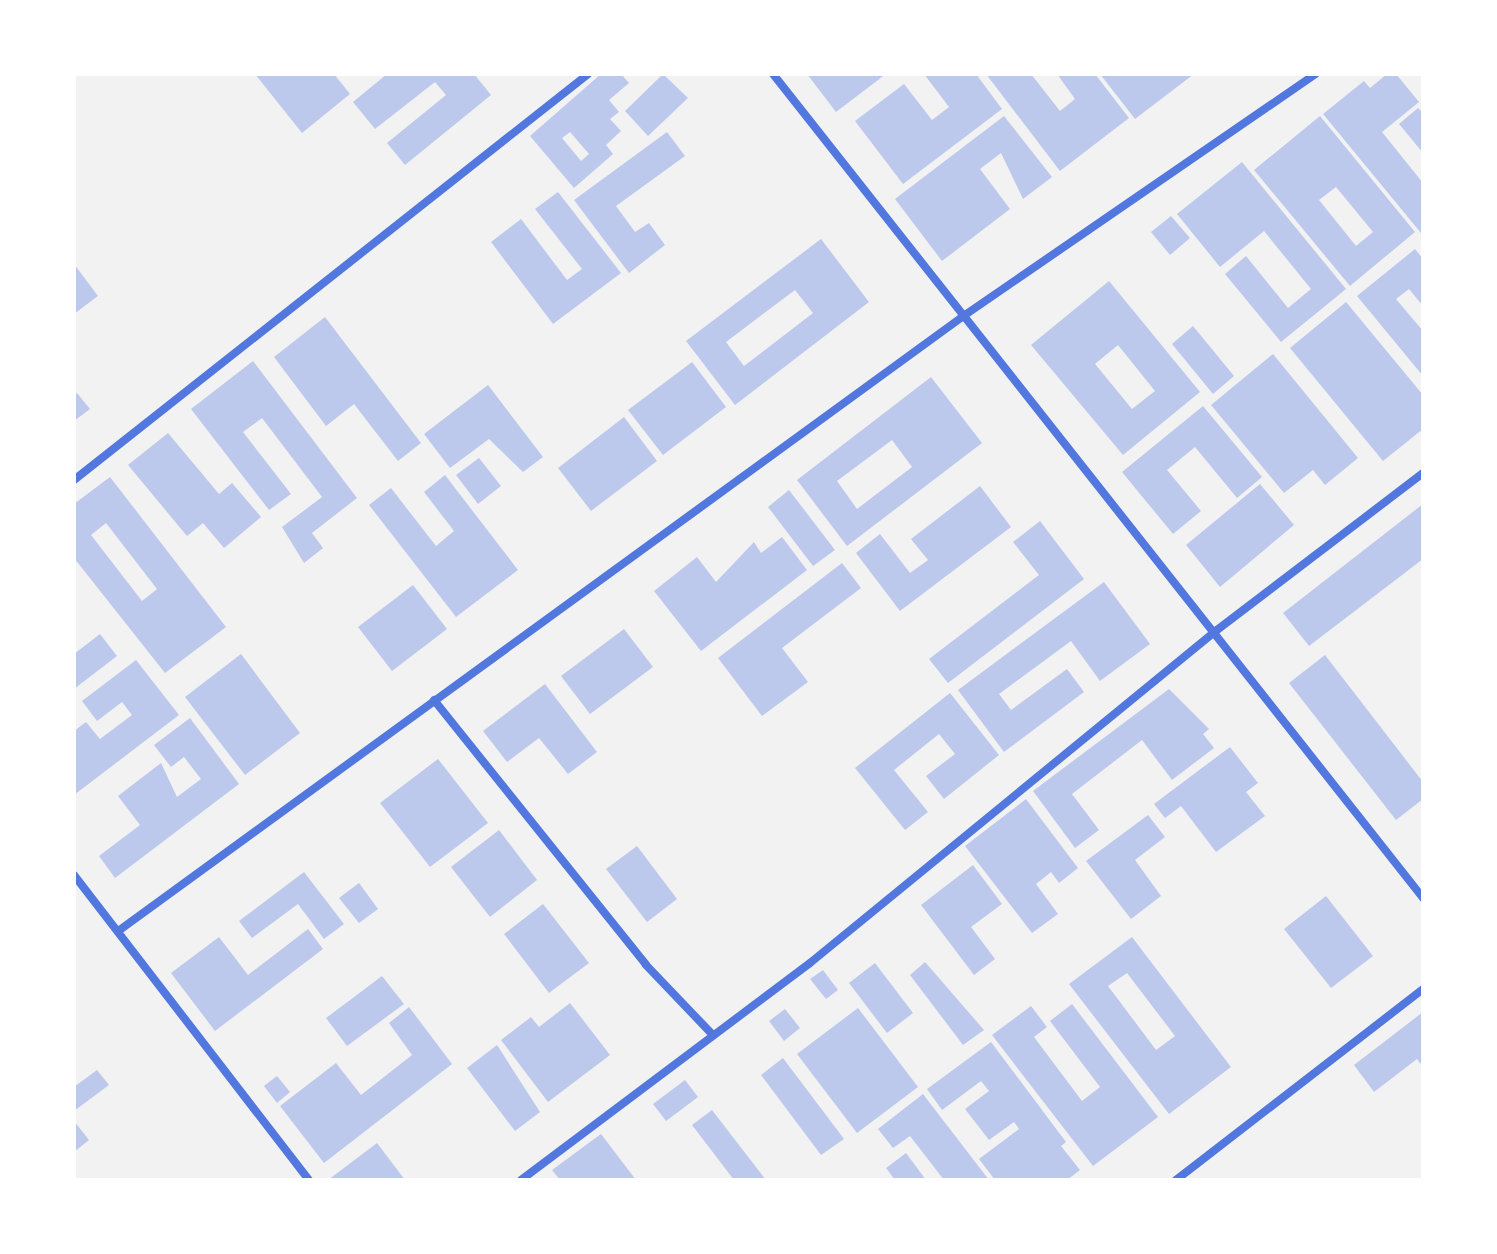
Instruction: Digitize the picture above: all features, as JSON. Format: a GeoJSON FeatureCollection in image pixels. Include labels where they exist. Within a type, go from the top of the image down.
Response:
{"type":"FeatureCollection","features":[{"type":"Feature","properties":{"kind":"street"},"geometry":{"type":"LineString","coordinates":[[74,480],[588,74]]}},
{"type":"Feature","properties":{"kind":"street"},"geometry":{"type":"LineString","coordinates":[[773,74],[962,317],[1217,630],[1423,898]]}},
{"type":"Feature","properties":{"kind":"street"},"geometry":{"type":"LineString","coordinates":[[121,929],[962,317],[1315,74]]}},
{"type":"Feature","properties":{"kind":"street"},"geometry":{"type":"LineString","coordinates":[[521,1180],[713,1035],[1217,630],[1423,473]]}},
{"type":"Feature","properties":{"kind":"street"},"geometry":{"type":"LineString","coordinates":[[434,700],[646,965],[713,1035]]}},
{"type":"Feature","properties":{"kind":"street"},"geometry":{"type":"LineString","coordinates":[[74,875],[121,929],[309,1180]]}},
{"type":"Feature","properties":{"kind":"street"},"geometry":{"type":"LineString","coordinates":[[1176,1180],[1423,989]]}},
{"type":"Feature","properties":{"kind":"building"},"geometry":{"type":"Polygon","coordinates":[[[255,74],[334,74],[350,94],[302,133],[255,74]]]}},
{"type":"Feature","properties":{"kind":"building"},"geometry":{"type":"Polygon","coordinates":[[[387,74],[474,74],[491,95],[405,165],[387,143],[446,95],[435,82],[375,129],[353,102],[387,74]]]}},
{"type":"Feature","properties":{"kind":"building"},"geometry":{"type":"Polygon","coordinates":[[[601,74],[621,74],[629,83],[609,100],[619,112],[610,119],[621,131],[606,145],[613,154],[574,188],[530,136],[601,74]],[[570,132],[562,138],[581,161],[589,154],[570,132]]]}},
{"type":"Feature","properties":{"kind":"building"},"geometry":{"type":"Polygon","coordinates":[[[663,74],[688,98],[648,136],[625,111],[663,74]]]}},
{"type":"Feature","properties":{"kind":"building"},"geometry":{"type":"Polygon","coordinates":[[[807,74],[886,74],[836,112],[807,74]]]}},
{"type":"Feature","properties":{"kind":"building"},"geometry":{"type":"Polygon","coordinates":[[[924,74],[976,74],[1002,109],[903,184],[855,121],[904,84],[932,120],[949,107],[924,74]]]}},
{"type":"Feature","properties":{"kind":"building"},"geometry":{"type":"Polygon","coordinates":[[[986,74],[1031,74],[1060,111],[1075,99],[1057,74],[1095,74],[1129,118],[1060,171],[986,74]]]}},
{"type":"Feature","properties":{"kind":"building"},"geometry":{"type":"Polygon","coordinates":[[[1100,74],[1194,74],[1135,119],[1100,74]]]}},
{"type":"Feature","properties":{"kind":"building"},"geometry":{"type":"Polygon","coordinates":[[[1387,74],[1396,74],[1419,102],[1382,132],[1423,183],[1421,233],[1323,114],[1364,81],[1370,88],[1387,74]]]}},
{"type":"Feature","properties":{"kind":"building"},"geometry":{"type":"Polygon","coordinates":[[[1418,108],[1423,113],[1423,153],[1399,124],[1418,108]]]}},
{"type":"Feature","properties":{"kind":"building"},"geometry":{"type":"Polygon","coordinates":[[[1004,116],[1052,177],[1023,199],[1001,153],[980,169],[1010,209],[942,261],[895,199],[1004,116]]]}},
{"type":"Feature","properties":{"kind":"building"},"geometry":{"type":"Polygon","coordinates":[[[1320,116],[1415,232],[1350,286],[1254,170],[1320,116]],[[1336,187],[1319,200],[1356,246],[1373,232],[1336,187]]]}},
{"type":"Feature","properties":{"kind":"building"},"geometry":{"type":"Polygon","coordinates":[[[667,132],[685,156],[616,206],[635,232],[649,223],[665,245],[629,273],[574,200],[667,132]]]}},
{"type":"Feature","properties":{"kind":"building"},"geometry":{"type":"Polygon","coordinates":[[[1242,162],[1346,289],[1281,342],[1225,274],[1246,256],[1288,308],[1311,289],[1264,231],[1220,267],[1177,214],[1242,162]]]}},
{"type":"Feature","properties":{"kind":"building"},"geometry":{"type":"Polygon","coordinates":[[[558,192],[621,273],[553,324],[491,242],[521,219],[567,280],[582,269],[535,209],[558,192]]]}},
{"type":"Feature","properties":{"kind":"building"},"geometry":{"type":"Polygon","coordinates":[[[1171,216],[1190,238],[1170,255],[1151,232],[1171,216]]]}},
{"type":"Feature","properties":{"kind":"building"},"geometry":{"type":"Polygon","coordinates":[[[821,239],[869,302],[735,405],[686,341],[821,239]],[[795,290],[726,342],[744,366],[813,313],[795,290]]]}},
{"type":"Feature","properties":{"kind":"building"},"geometry":{"type":"Polygon","coordinates":[[[1415,249],[1423,259],[1423,306],[1409,289],[1396,299],[1423,331],[1423,376],[1357,296],[1415,249]]]}},
{"type":"Feature","properties":{"kind":"building"},"geometry":{"type":"Polygon","coordinates":[[[74,264],[98,296],[74,314],[74,264]]]}},
{"type":"Feature","properties":{"kind":"building"},"geometry":{"type":"Polygon","coordinates":[[[1109,281],[1200,392],[1123,455],[1031,345],[1109,281]],[[1118,345],[1095,364],[1132,409],[1155,391],[1118,345]]]}},
{"type":"Feature","properties":{"kind":"building"},"geometry":{"type":"Polygon","coordinates":[[[1346,302],[1423,395],[1423,429],[1383,461],[1290,348],[1346,302]]]}},
{"type":"Feature","properties":{"kind":"building"},"geometry":{"type":"Polygon","coordinates":[[[325,317],[421,443],[398,461],[354,404],[326,426],[274,357],[325,317]]]}},
{"type":"Feature","properties":{"kind":"building"},"geometry":{"type":"Polygon","coordinates":[[[1193,326],[1234,376],[1213,394],[1172,344],[1193,326]]]}},
{"type":"Feature","properties":{"kind":"building"},"geometry":{"type":"Polygon","coordinates":[[[1273,354],[1358,458],[1325,485],[1313,470],[1284,493],[1211,405],[1273,354]]]}},
{"type":"Feature","properties":{"kind":"building"},"geometry":{"type":"Polygon","coordinates":[[[253,361],[357,498],[312,533],[323,548],[304,563],[282,527],[322,497],[262,418],[243,432],[291,494],[269,510],[191,409],[253,361]]]}},
{"type":"Feature","properties":{"kind":"building"},"geometry":{"type":"Polygon","coordinates":[[[692,362],[726,407],[663,455],[628,410],[692,362]]]}},
{"type":"Feature","properties":{"kind":"building"},"geometry":{"type":"Polygon","coordinates":[[[931,377],[982,443],[847,546],[797,480],[931,377]],[[892,440],[837,481],[857,509],[912,467],[892,440]]]}},
{"type":"Feature","properties":{"kind":"building"},"geometry":{"type":"Polygon","coordinates":[[[488,385],[543,457],[523,472],[489,439],[450,468],[424,434],[488,385]]]}},
{"type":"Feature","properties":{"kind":"building"},"geometry":{"type":"Polygon","coordinates":[[[77,393],[90,409],[74,421],[74,395],[77,393]]]}},
{"type":"Feature","properties":{"kind":"building"},"geometry":{"type":"Polygon","coordinates":[[[1203,406],[1262,477],[1237,498],[1195,447],[1167,470],[1201,511],[1173,534],[1122,472],[1203,406]]]}},
{"type":"Feature","properties":{"kind":"building"},"geometry":{"type":"Polygon","coordinates":[[[624,417],[657,461],[591,511],[558,468],[624,417]]]}},
{"type":"Feature","properties":{"kind":"building"},"geometry":{"type":"Polygon","coordinates":[[[168,433],[219,494],[232,483],[261,517],[224,548],[203,523],[187,536],[128,465],[168,433]]]}},
{"type":"Feature","properties":{"kind":"building"},"geometry":{"type":"Polygon","coordinates":[[[479,458],[501,486],[478,504],[456,475],[479,458]]]}},
{"type":"Feature","properties":{"kind":"building"},"geometry":{"type":"Polygon","coordinates":[[[445,475],[518,570],[456,617],[369,505],[391,488],[436,546],[454,531],[424,492],[445,475]]]}},
{"type":"Feature","properties":{"kind":"building"},"geometry":{"type":"Polygon","coordinates":[[[110,477],[226,627],[165,673],[74,558],[74,504],[110,477]],[[106,523],[91,535],[142,601],[157,589],[106,523]]]}},
{"type":"Feature","properties":{"kind":"building"},"geometry":{"type":"Polygon","coordinates":[[[1260,484],[1294,525],[1220,587],[1186,545],[1260,484]]]}},
{"type":"Feature","properties":{"kind":"building"},"geometry":{"type":"Polygon","coordinates":[[[980,486],[1011,527],[900,611],[856,553],[880,534],[910,573],[928,560],[911,539],[980,486]]]}},
{"type":"Feature","properties":{"kind":"building"},"geometry":{"type":"Polygon","coordinates":[[[789,490],[835,550],[813,566],[768,507],[789,490]]]}},
{"type":"Feature","properties":{"kind":"building"},"geometry":{"type":"Polygon","coordinates":[[[1423,504],[1423,559],[1309,646],[1283,613],[1423,504]]]}},
{"type":"Feature","properties":{"kind":"building"},"geometry":{"type":"Polygon","coordinates":[[[1040,521],[1084,579],[948,683],[929,659],[1039,575],[1013,542],[1040,521]]]}},
{"type":"Feature","properties":{"kind":"building"},"geometry":{"type":"Polygon","coordinates":[[[782,537],[807,570],[701,651],[654,591],[697,557],[716,582],[754,542],[761,553],[782,537]]]}},
{"type":"Feature","properties":{"kind":"building"},"geometry":{"type":"Polygon","coordinates":[[[842,563],[861,588],[782,648],[808,682],[762,716],[718,658],[842,563]]]}},
{"type":"Feature","properties":{"kind":"building"},"geometry":{"type":"Polygon","coordinates":[[[1104,582],[1150,644],[1100,681],[1071,641],[999,694],[1011,710],[1067,669],[1084,692],[1004,752],[958,690],[1104,582]]]}},
{"type":"Feature","properties":{"kind":"building"},"geometry":{"type":"Polygon","coordinates":[[[413,585],[447,629],[392,671],[358,627],[413,585]]]}},
{"type":"Feature","properties":{"kind":"building"},"geometry":{"type":"Polygon","coordinates":[[[624,629],[653,667],[590,714],[561,676],[624,629]]]}},
{"type":"Feature","properties":{"kind":"building"},"geometry":{"type":"Polygon","coordinates":[[[100,634],[117,656],[74,689],[74,654],[100,634]]]}},
{"type":"Feature","properties":{"kind":"building"},"geometry":{"type":"Polygon","coordinates":[[[241,654],[300,733],[245,775],[185,697],[241,654]]]}},
{"type":"Feature","properties":{"kind":"building"},"geometry":{"type":"Polygon","coordinates":[[[1325,655],[1423,782],[1423,799],[1396,820],[1289,683],[1325,655]]]}},
{"type":"Feature","properties":{"kind":"building"},"geometry":{"type":"Polygon","coordinates":[[[136,660],[179,715],[74,795],[74,731],[86,722],[100,739],[132,715],[122,702],[97,721],[82,701],[136,660]]]}},
{"type":"Feature","properties":{"kind":"building"},"geometry":{"type":"Polygon","coordinates":[[[545,684],[597,752],[568,774],[539,738],[507,762],[483,731],[545,684]]]}},
{"type":"Feature","properties":{"kind":"building"},"geometry":{"type":"Polygon","coordinates":[[[1169,689],[1209,729],[1203,734],[1214,748],[1172,780],[1142,740],[1072,794],[1099,830],[1075,848],[1033,791],[1169,689]]]}},
{"type":"Feature","properties":{"kind":"building"},"geometry":{"type":"Polygon","coordinates":[[[950,693],[999,755],[944,799],[926,776],[955,754],[939,734],[894,770],[928,812],[905,830],[855,768],[950,693]]]}},
{"type":"Feature","properties":{"kind":"building"},"geometry":{"type":"Polygon","coordinates":[[[190,718],[239,784],[115,878],[99,856],[140,825],[118,796],[161,763],[177,797],[201,779],[184,757],[171,767],[154,745],[190,718]]]}},
{"type":"Feature","properties":{"kind":"building"},"geometry":{"type":"Polygon","coordinates":[[[1230,747],[1258,783],[1246,792],[1265,816],[1216,852],[1181,806],[1165,818],[1154,804],[1230,747]]]}},
{"type":"Feature","properties":{"kind":"building"},"geometry":{"type":"Polygon","coordinates":[[[438,759],[488,823],[430,867],[380,803],[438,759]]]}},
{"type":"Feature","properties":{"kind":"building"},"geometry":{"type":"Polygon","coordinates":[[[1026,799],[1078,868],[1059,883],[1051,872],[1036,884],[1058,914],[1032,933],[965,846],[1026,799]]]}},
{"type":"Feature","properties":{"kind":"building"},"geometry":{"type":"Polygon","coordinates":[[[1148,815],[1165,837],[1135,860],[1161,896],[1131,919],[1086,861],[1148,815]]]}},
{"type":"Feature","properties":{"kind":"building"},"geometry":{"type":"Polygon","coordinates":[[[499,830],[537,880],[490,917],[451,867],[499,830]]]}},
{"type":"Feature","properties":{"kind":"building"},"geometry":{"type":"Polygon","coordinates":[[[637,846],[677,899],[647,922],[606,869],[637,846]]]}},
{"type":"Feature","properties":{"kind":"building"},"geometry":{"type":"Polygon","coordinates":[[[973,865],[1002,904],[971,927],[995,959],[974,975],[921,905],[973,865]]]}},
{"type":"Feature","properties":{"kind":"building"},"geometry":{"type":"Polygon","coordinates":[[[304,872],[344,924],[324,939],[298,904],[252,938],[239,921],[304,872]]]}},
{"type":"Feature","properties":{"kind":"building"},"geometry":{"type":"Polygon","coordinates":[[[359,883],[378,909],[359,923],[339,898],[359,883]]]}},
{"type":"Feature","properties":{"kind":"building"},"geometry":{"type":"Polygon","coordinates":[[[1326,896],[1373,956],[1331,988],[1284,929],[1326,896]]]}},
{"type":"Feature","properties":{"kind":"building"},"geometry":{"type":"Polygon","coordinates":[[[543,904],[589,963],[549,993],[504,934],[543,904]]]}},
{"type":"Feature","properties":{"kind":"building"},"geometry":{"type":"Polygon","coordinates":[[[308,929],[323,949],[215,1031],[171,973],[219,937],[248,975],[308,929]]]}},
{"type":"Feature","properties":{"kind":"building"},"geometry":{"type":"Polygon","coordinates":[[[1132,937],[1231,1067],[1169,1114],[1069,984],[1132,937]],[[1127,973],[1108,986],[1156,1050],[1175,1036],[1127,973]]]}},
{"type":"Feature","properties":{"kind":"building"},"geometry":{"type":"Polygon","coordinates":[[[925,962],[984,1030],[963,1045],[910,975],[925,962]]]}},
{"type":"Feature","properties":{"kind":"building"},"geometry":{"type":"Polygon","coordinates":[[[875,963],[913,1013],[887,1033],[849,983],[875,963]]]}},
{"type":"Feature","properties":{"kind":"building"},"geometry":{"type":"Polygon","coordinates":[[[823,970],[838,990],[826,999],[810,979],[823,970]]]}},
{"type":"Feature","properties":{"kind":"building"},"geometry":{"type":"Polygon","coordinates":[[[382,976],[404,1004],[347,1046],[326,1018],[382,976]]]}},
{"type":"Feature","properties":{"kind":"building"},"geometry":{"type":"Polygon","coordinates":[[[570,1003],[610,1055],[548,1102],[501,1040],[531,1017],[539,1027],[570,1003]]]}},
{"type":"Feature","properties":{"kind":"building"},"geometry":{"type":"Polygon","coordinates":[[[1072,1004],[1158,1117],[1093,1166],[992,1035],[1031,1006],[1047,1027],[1034,1037],[1082,1101],[1100,1087],[1050,1021],[1072,1004]]]}},
{"type":"Feature","properties":{"kind":"building"},"geometry":{"type":"Polygon","coordinates":[[[409,1007],[452,1064],[324,1163],[280,1106],[336,1063],[361,1095],[412,1055],[389,1023],[409,1007]]]}},
{"type":"Feature","properties":{"kind":"building"},"geometry":{"type":"Polygon","coordinates":[[[858,1008],[918,1087],[857,1133],[797,1054],[858,1008]]]}},
{"type":"Feature","properties":{"kind":"building"},"geometry":{"type":"Polygon","coordinates":[[[785,1009],[800,1028],[784,1041],[769,1021],[785,1009]]]}},
{"type":"Feature","properties":{"kind":"building"},"geometry":{"type":"Polygon","coordinates":[[[1423,1012],[1423,1067],[1417,1059],[1374,1092],[1354,1065],[1423,1012]]]}},
{"type":"Feature","properties":{"kind":"building"},"geometry":{"type":"Polygon","coordinates":[[[991,1042],[1066,1142],[1061,1146],[1080,1170],[1067,1180],[995,1180],[979,1159],[1019,1129],[1014,1122],[989,1140],[965,1109],[989,1091],[981,1081],[942,1110],[927,1089],[991,1042]]]}},
{"type":"Feature","properties":{"kind":"building"},"geometry":{"type":"Polygon","coordinates":[[[497,1045],[540,1112],[515,1131],[467,1068],[497,1045]]]}},
{"type":"Feature","properties":{"kind":"building"},"geometry":{"type":"Polygon","coordinates":[[[783,1058],[844,1139],[821,1155],[761,1075],[783,1058]]]}},
{"type":"Feature","properties":{"kind":"building"},"geometry":{"type":"Polygon","coordinates":[[[97,1070],[109,1085],[74,1111],[74,1087],[97,1070]]]}},
{"type":"Feature","properties":{"kind":"building"},"geometry":{"type":"Polygon","coordinates":[[[277,1076],[290,1092],[277,1103],[264,1086],[277,1076]]]}},
{"type":"Feature","properties":{"kind":"building"},"geometry":{"type":"Polygon","coordinates":[[[685,1080],[698,1097],[666,1121],[653,1104],[685,1080]]]}},
{"type":"Feature","properties":{"kind":"building"},"geometry":{"type":"Polygon","coordinates":[[[923,1094],[989,1180],[944,1180],[910,1136],[893,1148],[878,1129],[923,1094]]]}},
{"type":"Feature","properties":{"kind":"building"},"geometry":{"type":"Polygon","coordinates":[[[712,1110],[766,1180],[734,1180],[692,1125],[712,1110]]]}},
{"type":"Feature","properties":{"kind":"building"},"geometry":{"type":"Polygon","coordinates":[[[74,1121],[89,1140],[74,1152],[74,1121]]]}},
{"type":"Feature","properties":{"kind":"building"},"geometry":{"type":"Polygon","coordinates":[[[601,1134],[636,1180],[560,1180],[552,1170],[601,1134]]]}},
{"type":"Feature","properties":{"kind":"building"},"geometry":{"type":"Polygon","coordinates":[[[377,1143],[405,1180],[328,1180],[377,1143]]]}},
{"type":"Feature","properties":{"kind":"building"},"geometry":{"type":"Polygon","coordinates":[[[906,1153],[926,1180],[895,1180],[886,1168],[906,1153]]]}}]}
